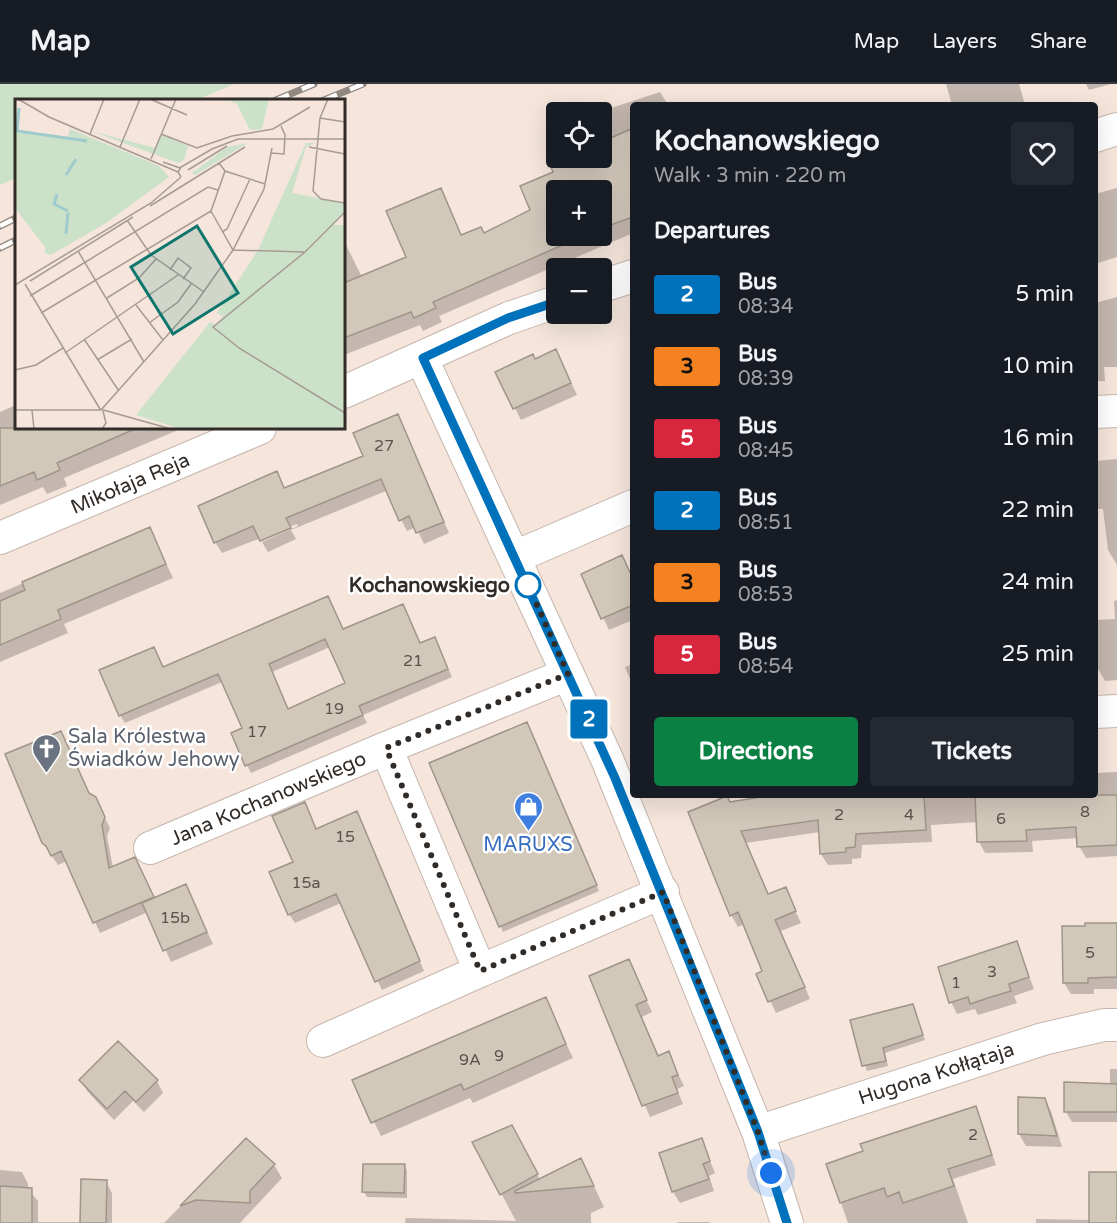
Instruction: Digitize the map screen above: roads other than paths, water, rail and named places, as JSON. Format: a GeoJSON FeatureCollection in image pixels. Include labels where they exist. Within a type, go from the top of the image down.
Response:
{"type":"FeatureCollection","features":[{"type":"Feature","properties":{"kind":"street"},"geometry":{"type":"LineString","coordinates":[[1098,135],[1117,129]]}},
{"type":"Feature","properties":{"kind":"street"},"geometry":{"type":"LineString","coordinates":[[612,283],[630,277]]}},
{"type":"Feature","properties":{"kind":"street"},"geometry":{"type":"LineString","coordinates":[[345,392],[508,318],[546,305]]}},
{"type":"Feature","properties":{"kind":"street"},"geometry":{"type":"LineString","coordinates":[[423,358],[568,674],[620,758],[630,789]]}},
{"type":"Feature","properties":{"kind":"street"},"geometry":{"type":"LineString","coordinates":[[1098,412],[1117,411]]}},
{"type":"Feature","properties":{"kind":"street","name":"Mikołaja Reja"},"geometry":{"type":"LineString","coordinates":[[0,538],[258,429]]}},
{"type":"Feature","properties":{"kind":"street"},"geometry":{"type":"LineString","coordinates":[[515,557],[630,507]]}},
{"type":"Feature","properties":{"kind":"street","name":"Jana Kochanowskiego"},"geometry":{"type":"LineString","coordinates":[[150,848],[568,674]]}},
{"type":"Feature","properties":{"kind":"street"},"geometry":{"type":"LineString","coordinates":[[1098,712],[1117,711]]}},
{"type":"Feature","properties":{"kind":"street","name":"Jana Kochanowskiego"},"geometry":{"type":"LineString","coordinates":[[386,748],[480,971]]}},
{"type":"Feature","properties":{"kind":"street"},"geometry":{"type":"LineString","coordinates":[[633,798],[663,892],[758,1132],[787,1223]]}},
{"type":"Feature","properties":{"kind":"street"},"geometry":{"type":"LineString","coordinates":[[323,1041],[663,892]]}},
{"type":"Feature","properties":{"kind":"street","name":"Hugona Kołłątaja"},"geometry":{"type":"LineString","coordinates":[[758,1132],[1043,1039],[1104,1025],[1117,1025]]}},
{"type":"Feature","properties":{"kind":"railway"},"geometry":{"type":"LineString","coordinates":[[278,99],[314,84]]}},
{"type":"Feature","properties":{"kind":"railway"},"geometry":{"type":"LineString","coordinates":[[326,99],[363,84]]}},
{"type":"Feature","properties":{"kind":"railway"},"geometry":{"type":"LineString","coordinates":[[0,226],[15,218]]}},
{"type":"Feature","properties":{"kind":"railway"},"geometry":{"type":"LineString","coordinates":[[0,248],[15,240]]}},
{"type":"Feature","properties":{"kind":"place","name":"Kochanowskiego"},"geometry":{"type":"Point","coordinates":[528,585]}},
{"type":"Feature","properties":{"kind":"place","name":"Sala Królestwa Świadków Jehowy"},"geometry":{"type":"Point","coordinates":[47,774]}},
{"type":"Feature","properties":{"kind":"place","name":"MARUXS"},"geometry":{"type":"Point","coordinates":[528,832]}}]}
